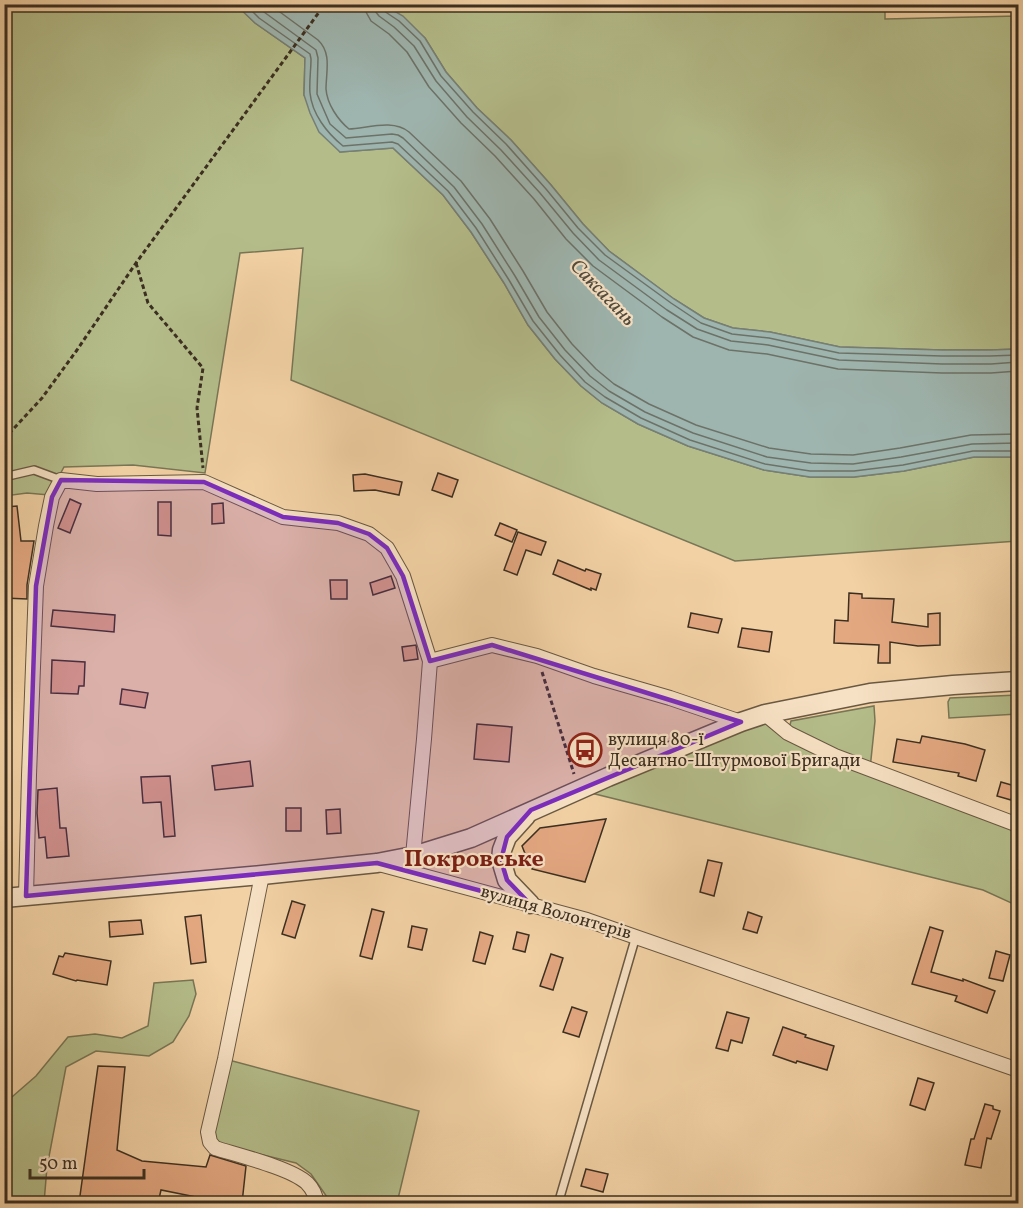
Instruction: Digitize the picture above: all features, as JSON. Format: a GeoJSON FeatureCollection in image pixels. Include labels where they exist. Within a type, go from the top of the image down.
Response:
{"type":"FeatureCollection","features":[{"type":"Feature","properties":{"kind":"street"},"geometry":{"type":"LineString","coordinates":[[26,896],[28,775],[36,586],[52,497],[61,480],[97,483],[204,482],[283,517],[338,523],[369,534],[387,548],[404,576],[430,661],[413,855]]}},
{"type":"Feature","properties":{"kind":"street"},"geometry":{"type":"LineString","coordinates":[[430,661],[492,645],[537,656],[741,722]]}},
{"type":"Feature","properties":{"kind":"street"},"geometry":{"type":"LineString","coordinates":[[377,863],[471,838],[531,810],[765,714],[870,693],[1018,681]]}},
{"type":"Feature","properties":{"kind":"street"},"geometry":{"type":"LineString","coordinates":[[765,714],[788,734],[835,756],[1018,825]]}},
{"type":"Feature","properties":{"kind":"street"},"geometry":{"type":"LineString","coordinates":[[530,904],[507,880],[501,860],[507,837],[531,810]]}},
{"type":"Feature","properties":{"kind":"street","name":"вулиця Волонтерів"},"geometry":{"type":"LineString","coordinates":[[4,898],[377,863],[587,920],[1018,1070]]}},
{"type":"Feature","properties":{"kind":"street"},"geometry":{"type":"LineString","coordinates":[[262,875],[208,1132],[210,1142],[215,1148],[288,1172],[307,1183],[316,1196],[317,1203]]}},
{"type":"Feature","properties":{"kind":"lane"},"geometry":{"type":"LineString","coordinates":[[4,477],[34,470],[61,480]]}},
{"type":"Feature","properties":{"kind":"lane"},"geometry":{"type":"LineString","coordinates":[[558,1203],[636,936]]}},
{"type":"Feature","properties":{"kind":"path"},"geometry":{"type":"LineString","coordinates":[[4,439],[42,398],[77,351],[136,263],[326,4]]}},
{"type":"Feature","properties":{"kind":"path"},"geometry":{"type":"LineString","coordinates":[[136,263],[148,303],[203,368],[197,408],[204,482]]}},
{"type":"Feature","properties":{"kind":"path"},"geometry":{"type":"LineString","coordinates":[[537,656],[579,790]]}},
{"type":"Feature","properties":{"kind":"highlighted area"},"geometry":{"type":"Polygon","coordinates":[[[61,480],[204,482],[283,517],[338,523],[369,534],[387,548],[403,576],[430,661],[492,645],[741,722],[531,810],[507,837],[501,860],[507,880],[530,904],[377,863],[26,896],[36,586],[52,497],[61,480]]]}},
{"type":"Feature","properties":{"kind":"green space"},"geometry":{"type":"Polygon","coordinates":[[[236,4],[255,23],[305,58],[304,95],[340,152],[393,148],[443,195],[471,232],[528,325],[555,359],[581,386],[602,403],[638,424],[688,446],[764,470],[810,477],[854,477],[904,471],[974,457],[1018,457],[1018,541],[735,561],[291,380],[303,248],[240,253],[205,473],[133,465],[64,467],[49,495],[27,493],[5,496],[5,5],[236,4]]]}},
{"type":"Feature","properties":{"kind":"green space"},"geometry":{"type":"Polygon","coordinates":[[[885,4],[885,19],[1018,16],[1018,349],[942,350],[840,347],[770,332],[733,328],[704,318],[609,251],[511,140],[477,108],[446,72],[425,38],[384,5],[885,4]]]}},
{"type":"Feature","properties":{"kind":"green space"},"geometry":{"type":"Polygon","coordinates":[[[1018,695],[1018,714],[949,718],[950,698],[1018,695]]]}},
{"type":"Feature","properties":{"kind":"green space"},"geometry":{"type":"Polygon","coordinates":[[[874,706],[875,721],[870,769],[1018,825],[1018,906],[983,890],[579,790],[765,714],[788,733],[791,721],[874,706]]]}},
{"type":"Feature","properties":{"kind":"green space"},"geometry":{"type":"Polygon","coordinates":[[[193,980],[196,994],[189,1016],[173,1042],[149,1056],[96,1051],[66,1067],[47,1167],[44,1203],[5,1203],[5,1103],[36,1076],[68,1037],[95,1034],[122,1038],[148,1026],[154,983],[193,980]]]}},
{"type":"Feature","properties":{"kind":"green space"},"geometry":{"type":"Polygon","coordinates":[[[225,1059],[419,1111],[397,1203],[326,1203],[327,1197],[311,1174],[296,1163],[210,1142],[225,1059]]]}},
{"type":"Feature","properties":{"kind":"water","name":"Саксагань"},"geometry":{"type":"Polygon","coordinates":[[[236,5],[384,5],[403,16],[425,38],[446,72],[477,108],[511,140],[609,251],[704,318],[733,328],[770,332],[840,347],[942,350],[1018,349],[1018,457],[974,457],[904,471],[854,477],[810,477],[764,470],[688,446],[638,424],[602,403],[581,386],[555,359],[528,325],[471,232],[443,195],[393,148],[340,152],[319,132],[304,95],[305,58],[255,23],[236,5]]]}},
{"type":"Feature","properties":{"kind":"building"},"geometry":{"type":"Polygon","coordinates":[[[438,473],[458,480],[452,497],[432,490],[438,473]]]}},
{"type":"Feature","properties":{"kind":"building"},"geometry":{"type":"Polygon","coordinates":[[[365,474],[402,482],[399,495],[375,490],[354,491],[353,475],[365,474]]]}},
{"type":"Feature","properties":{"kind":"building"},"geometry":{"type":"Polygon","coordinates":[[[70,499],[81,504],[70,533],[58,528],[70,499]]]}},
{"type":"Feature","properties":{"kind":"building"},"geometry":{"type":"Polygon","coordinates":[[[158,502],[171,502],[171,536],[158,535],[158,502]]]}},
{"type":"Feature","properties":{"kind":"building"},"geometry":{"type":"Polygon","coordinates":[[[223,503],[224,523],[212,524],[212,504],[223,503]]]}},
{"type":"Feature","properties":{"kind":"building"},"geometry":{"type":"Polygon","coordinates":[[[17,506],[21,541],[34,541],[27,599],[4,598],[4,554],[10,554],[6,507],[17,506]]]}},
{"type":"Feature","properties":{"kind":"building"},"geometry":{"type":"Polygon","coordinates":[[[500,523],[517,530],[512,542],[495,535],[500,523]]]}},
{"type":"Feature","properties":{"kind":"building"},"geometry":{"type":"Polygon","coordinates":[[[518,532],[546,542],[541,555],[526,550],[517,575],[504,570],[518,532]]]}},
{"type":"Feature","properties":{"kind":"building"},"geometry":{"type":"Polygon","coordinates":[[[558,560],[585,571],[586,569],[601,574],[596,590],[553,574],[558,560]]]}},
{"type":"Feature","properties":{"kind":"building"},"geometry":{"type":"Polygon","coordinates":[[[391,576],[395,588],[373,595],[370,583],[391,576]]]}},
{"type":"Feature","properties":{"kind":"building"},"geometry":{"type":"Polygon","coordinates":[[[330,580],[347,580],[347,599],[331,599],[330,580]]]}},
{"type":"Feature","properties":{"kind":"building"},"geometry":{"type":"Polygon","coordinates":[[[849,593],[862,594],[862,598],[894,599],[892,622],[928,627],[928,614],[940,613],[940,645],[918,646],[890,642],[890,663],[878,663],[879,645],[834,643],[835,620],[848,621],[849,593]]]}},
{"type":"Feature","properties":{"kind":"building"},"geometry":{"type":"Polygon","coordinates":[[[53,610],[115,615],[114,632],[51,626],[53,610]]]}},
{"type":"Feature","properties":{"kind":"building"},"geometry":{"type":"Polygon","coordinates":[[[691,613],[722,619],[718,633],[688,627],[691,613]]]}},
{"type":"Feature","properties":{"kind":"building"},"geometry":{"type":"Polygon","coordinates":[[[742,628],[772,632],[769,652],[738,647],[742,628]]]}},
{"type":"Feature","properties":{"kind":"building"},"geometry":{"type":"Polygon","coordinates":[[[416,645],[418,659],[404,661],[402,647],[416,645]]]}},
{"type":"Feature","properties":{"kind":"building"},"geometry":{"type":"Polygon","coordinates":[[[52,660],[85,662],[84,686],[79,686],[78,694],[51,693],[52,660]]]}},
{"type":"Feature","properties":{"kind":"building"},"geometry":{"type":"Polygon","coordinates":[[[122,689],[148,693],[145,708],[120,704],[122,689]]]}},
{"type":"Feature","properties":{"kind":"building"},"geometry":{"type":"Polygon","coordinates":[[[477,724],[512,727],[509,762],[474,759],[477,724]]]}},
{"type":"Feature","properties":{"kind":"building"},"geometry":{"type":"Polygon","coordinates":[[[922,736],[985,750],[976,781],[958,776],[959,773],[893,762],[897,739],[920,743],[922,736]]]}},
{"type":"Feature","properties":{"kind":"building"},"geometry":{"type":"Polygon","coordinates":[[[250,761],[253,786],[215,790],[212,766],[250,761]]]}},
{"type":"Feature","properties":{"kind":"building"},"geometry":{"type":"Polygon","coordinates":[[[170,776],[175,836],[164,837],[161,802],[143,803],[141,777],[170,776]]]}},
{"type":"Feature","properties":{"kind":"building"},"geometry":{"type":"Polygon","coordinates":[[[1001,782],[1015,786],[1011,800],[997,796],[1001,782]]]}},
{"type":"Feature","properties":{"kind":"building"},"geometry":{"type":"Polygon","coordinates":[[[57,788],[60,828],[66,828],[69,856],[47,858],[45,837],[39,838],[38,790],[57,788]]]}},
{"type":"Feature","properties":{"kind":"building"},"geometry":{"type":"Polygon","coordinates":[[[286,808],[301,808],[301,831],[286,831],[286,808]]]}},
{"type":"Feature","properties":{"kind":"building"},"geometry":{"type":"Polygon","coordinates":[[[340,809],[341,833],[327,834],[326,810],[340,809]]]}},
{"type":"Feature","properties":{"kind":"building"},"geometry":{"type":"Polygon","coordinates":[[[606,819],[585,882],[532,869],[534,858],[526,856],[522,846],[540,828],[606,819]]]}},
{"type":"Feature","properties":{"kind":"building"},"geometry":{"type":"Polygon","coordinates":[[[708,860],[722,863],[714,896],[700,892],[708,860]]]}},
{"type":"Feature","properties":{"kind":"building"},"geometry":{"type":"Polygon","coordinates":[[[292,901],[305,905],[295,938],[282,934],[292,901]]]}},
{"type":"Feature","properties":{"kind":"building"},"geometry":{"type":"Polygon","coordinates":[[[372,909],[384,912],[372,959],[360,956],[372,909]]]}},
{"type":"Feature","properties":{"kind":"building"},"geometry":{"type":"Polygon","coordinates":[[[748,912],[762,917],[757,933],[743,929],[748,912]]]}},
{"type":"Feature","properties":{"kind":"building"},"geometry":{"type":"Polygon","coordinates":[[[201,915],[206,962],[191,964],[185,917],[201,915]]]}},
{"type":"Feature","properties":{"kind":"building"},"geometry":{"type":"Polygon","coordinates":[[[141,920],[143,934],[110,937],[109,922],[141,920]]]}},
{"type":"Feature","properties":{"kind":"building"},"geometry":{"type":"Polygon","coordinates":[[[412,926],[427,929],[422,950],[408,947],[412,926]]]}},
{"type":"Feature","properties":{"kind":"building"},"geometry":{"type":"Polygon","coordinates":[[[930,927],[943,931],[931,972],[963,981],[963,979],[995,991],[987,1013],[955,1001],[957,996],[912,984],[930,927]]]}},
{"type":"Feature","properties":{"kind":"building"},"geometry":{"type":"Polygon","coordinates":[[[480,932],[493,936],[485,964],[473,961],[480,932]]]}},
{"type":"Feature","properties":{"kind":"building"},"geometry":{"type":"Polygon","coordinates":[[[517,932],[529,935],[525,952],[513,949],[517,932]]]}},
{"type":"Feature","properties":{"kind":"building"},"geometry":{"type":"Polygon","coordinates":[[[996,951],[1010,955],[1003,981],[989,978],[996,951]]]}},
{"type":"Feature","properties":{"kind":"building"},"geometry":{"type":"Polygon","coordinates":[[[65,953],[111,961],[107,985],[76,981],[53,974],[59,956],[63,957],[65,953]]]}},
{"type":"Feature","properties":{"kind":"building"},"geometry":{"type":"Polygon","coordinates":[[[551,954],[563,958],[553,990],[540,986],[551,954]]]}},
{"type":"Feature","properties":{"kind":"building"},"geometry":{"type":"Polygon","coordinates":[[[572,1007],[587,1012],[579,1037],[563,1032],[572,1007]]]}},
{"type":"Feature","properties":{"kind":"building"},"geometry":{"type":"Polygon","coordinates":[[[727,1012],[749,1018],[742,1043],[731,1040],[728,1051],[716,1048],[727,1012]]]}},
{"type":"Feature","properties":{"kind":"building"},"geometry":{"type":"Polygon","coordinates":[[[783,1027],[834,1046],[827,1070],[773,1055],[783,1027]]]}},
{"type":"Feature","properties":{"kind":"building"},"geometry":{"type":"Polygon","coordinates":[[[98,1066],[125,1067],[117,1150],[142,1161],[206,1167],[210,1155],[246,1166],[242,1203],[210,1203],[211,1200],[161,1190],[158,1203],[79,1203],[98,1066]]]}},
{"type":"Feature","properties":{"kind":"building"},"geometry":{"type":"Polygon","coordinates":[[[918,1078],[934,1083],[925,1110],[910,1105],[918,1078]]]}},
{"type":"Feature","properties":{"kind":"building"},"geometry":{"type":"Polygon","coordinates":[[[985,1104],[1000,1111],[991,1139],[987,1138],[981,1168],[965,1165],[971,1139],[974,1139],[985,1104]]]}},
{"type":"Feature","properties":{"kind":"building"},"geometry":{"type":"Polygon","coordinates":[[[586,1169],[608,1174],[603,1192],[581,1186],[586,1169]]]}},
{"type":"Feature","properties":{"kind":"place","name":"вулиця 80-ї Десантно-Штурмової Бригади"},"geometry":{"type":"Point","coordinates":[585,750]}},
{"type":"Feature","properties":{"kind":"district","name":"Покровське"},"geometry":{"type":"Point","coordinates":[474,860]}}]}
